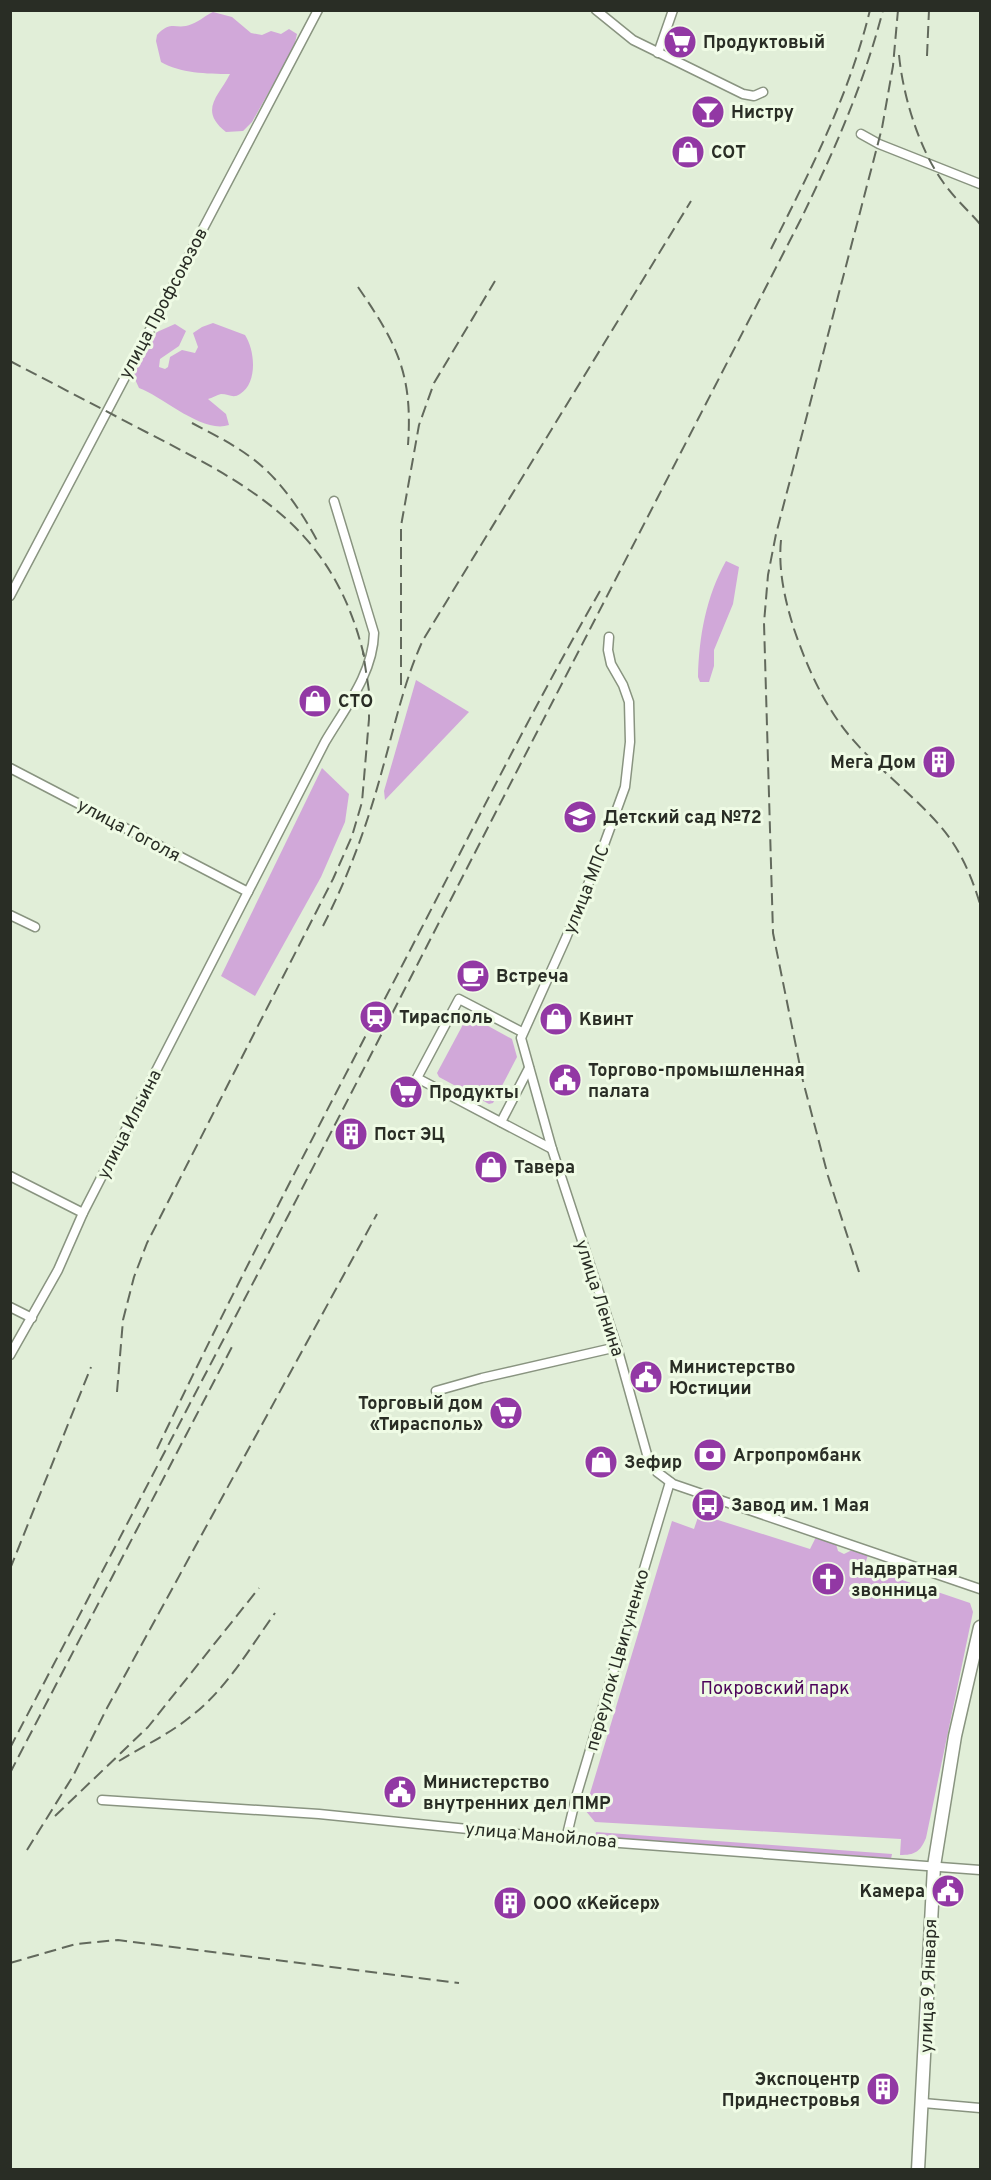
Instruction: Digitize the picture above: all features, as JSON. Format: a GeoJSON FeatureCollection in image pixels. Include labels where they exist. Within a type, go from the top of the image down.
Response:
{"type":"FeatureCollection","features":[{"type":"Feature","properties":{"kind":"street","name":"улица Профсоюзов"},"geometry":{"type":"LineString","coordinates":[[10,596],[318,10]]}},
{"type":"Feature","properties":{"kind":"street"},"geometry":{"type":"LineString","coordinates":[[596,10],[633,40],[658,53],[743,94],[754,96],[763,92]]}},
{"type":"Feature","properties":{"kind":"street"},"geometry":{"type":"LineString","coordinates":[[658,53],[673,10]]}},
{"type":"Feature","properties":{"kind":"street"},"geometry":{"type":"LineString","coordinates":[[861,134],[879,144],[981,184]]}},
{"type":"Feature","properties":{"kind":"street","name":"улица Ильина"},"geometry":{"type":"LineString","coordinates":[[10,1355],[58,1270],[83,1213],[325,742],[367,670],[374,648],[374,633],[334,501]]}},
{"type":"Feature","properties":{"kind":"street","name":"улица МПС"},"geometry":{"type":"LineString","coordinates":[[522,1032],[566,938],[625,787],[630,742],[629,702],[623,685],[611,664],[608,650],[609,637]]}},
{"type":"Feature","properties":{"kind":"street","name":"улица Гоголя"},"geometry":{"type":"LineString","coordinates":[[10,768],[248,892]]}},
{"type":"Feature","properties":{"kind":"street"},"geometry":{"type":"LineString","coordinates":[[10,915],[35,927]]}},
{"type":"Feature","properties":{"kind":"street"},"geometry":{"type":"LineString","coordinates":[[522,1032],[459,999],[417,1078],[552,1149]]}},
{"type":"Feature","properties":{"kind":"street","name":"улица Ленина"},"geometry":{"type":"LineString","coordinates":[[522,1032],[522,1047],[552,1149],[617,1347],[648,1458],[657,1472],[669,1482],[981,1588]]}},
{"type":"Feature","properties":{"kind":"street"},"geometry":{"type":"LineString","coordinates":[[501,1122],[529,1068]]}},
{"type":"Feature","properties":{"kind":"street"},"geometry":{"type":"LineString","coordinates":[[10,1176],[83,1213]]}},
{"type":"Feature","properties":{"kind":"street"},"geometry":{"type":"LineString","coordinates":[[10,1307],[32,1318]]}},
{"type":"Feature","properties":{"kind":"street"},"geometry":{"type":"LineString","coordinates":[[436,1391],[617,1347]]}},
{"type":"Feature","properties":{"kind":"street","name":"переулок Цвигуненко"},"geometry":{"type":"LineString","coordinates":[[566,1839],[576,1797],[669,1482]]}},
{"type":"Feature","properties":{"kind":"street","name":"улица 9 Января"},"geometry":{"type":"LineString","coordinates":[[918,2169],[934,1866],[955,1736],[981,1627]]}},
{"type":"Feature","properties":{"kind":"street","name":"улица Манойлова"},"geometry":{"type":"LineString","coordinates":[[102,1800],[319,1814],[566,1839],[981,1870]]}},
{"type":"Feature","properties":{"kind":"street"},"geometry":{"type":"LineString","coordinates":[[923,2103],[981,2108]]}},
{"type":"Feature","properties":{"kind":"green space"},"geometry":{"type":"Polygon","coordinates":[[[213,12],[232,17],[251,33],[262,35],[271,31],[281,34],[289,29],[297,34],[294,47],[252,122],[243,131],[226,132],[213,117],[213,103],[230,74],[185,71],[161,62],[156,41],[157,35],[162,30],[170,26],[187,26],[213,12]]]}},
{"type":"Feature","properties":{"kind":"green space"},"geometry":{"type":"Polygon","coordinates":[[[213,323],[245,335],[253,357],[252,374],[246,389],[235,396],[221,394],[208,399],[226,414],[229,425],[218,426],[195,420],[139,388],[133,375],[136,363],[157,332],[175,324],[186,331],[179,346],[160,359],[159,367],[165,369],[168,367],[170,357],[182,350],[195,353],[198,347],[193,333],[213,323]]]}},
{"type":"Feature","properties":{"kind":"green space"},"geometry":{"type":"Polygon","coordinates":[[[726,561],[739,567],[733,604],[714,650],[714,666],[709,682],[700,682],[699,662],[705,617],[713,589],[726,561]]]}},
{"type":"Feature","properties":{"kind":"green space"},"geometry":{"type":"Polygon","coordinates":[[[416,680],[469,712],[385,800],[384,791],[416,680]]]}},
{"type":"Feature","properties":{"kind":"green space"},"geometry":{"type":"Polygon","coordinates":[[[322,768],[349,794],[345,822],[321,877],[255,996],[221,976],[322,768]]]}},
{"type":"Feature","properties":{"kind":"green space"},"geometry":{"type":"Polygon","coordinates":[[[470,1016],[512,1039],[517,1057],[493,1103],[489,1104],[439,1077],[437,1073],[467,1017],[470,1016]]]}},
{"type":"Feature","properties":{"kind":"green space","name":"Покровский парк"},"geometry":{"type":"Polygon","coordinates":[[[699,1514],[810,1549],[816,1537],[836,1544],[838,1551],[844,1554],[852,1550],[868,1555],[864,1567],[970,1603],[973,1612],[926,1838],[922,1847],[916,1852],[900,1855],[901,1839],[595,1822],[585,1810],[672,1521],[694,1529],[699,1514]]]}},
{"type":"Feature","properties":{"kind":"green space"},"geometry":{"type":"Polygon","coordinates":[[[596,1832],[892,1854],[891,1859],[595,1837],[596,1832]]]}},
{"type":"Feature","properties":{"kind":"railway"},"geometry":{"type":"LineString","coordinates":[[771,249],[840,103],[870,10]]}},
{"type":"Feature","properties":{"kind":"railway"},"geometry":{"type":"LineString","coordinates":[[10,1748],[289,1214],[801,219],[847,117],[867,64],[883,10]]}},
{"type":"Feature","properties":{"kind":"railway"},"geometry":{"type":"LineString","coordinates":[[859,1272],[828,1176],[803,1081],[773,933],[764,623],[768,575],[776,534],[882,128],[893,66],[898,10]]}},
{"type":"Feature","properties":{"kind":"railway"},"geometry":{"type":"LineString","coordinates":[[927,56],[929,10]]}},
{"type":"Feature","properties":{"kind":"railway"},"geometry":{"type":"LineString","coordinates":[[899,55],[908,104],[934,169],[956,199],[980,224]]}},
{"type":"Feature","properties":{"kind":"railway"},"geometry":{"type":"LineString","coordinates":[[323,926],[341,888],[364,828],[405,687],[423,640],[691,201]]}},
{"type":"Feature","properties":{"kind":"railway"},"geometry":{"type":"LineString","coordinates":[[401,685],[401,526],[419,425],[434,383],[495,281]]}},
{"type":"Feature","properties":{"kind":"railway"},"geometry":{"type":"LineString","coordinates":[[358,287],[383,326],[400,361],[408,398],[408,445]]}},
{"type":"Feature","properties":{"kind":"railway"},"geometry":{"type":"LineString","coordinates":[[10,361],[224,474],[257,495],[286,519],[312,546],[334,578],[352,615],[365,660]]}},
{"type":"Feature","properties":{"kind":"railway"},"geometry":{"type":"LineString","coordinates":[[192,423],[221,438],[260,464],[297,508],[319,544]]}},
{"type":"Feature","properties":{"kind":"railway"},"geometry":{"type":"LineString","coordinates":[[781,540],[781,574],[788,607],[804,657],[823,697],[848,734],[882,770],[919,803],[948,836],[965,864],[980,904]]}},
{"type":"Feature","properties":{"kind":"railway"},"geometry":{"type":"LineString","coordinates":[[157,1449],[310,1142],[525,728],[600,591]]}},
{"type":"Feature","properties":{"kind":"railway"},"geometry":{"type":"LineString","coordinates":[[117,1392],[123,1320],[134,1277],[147,1243],[333,879],[352,836],[362,802],[369,719],[369,691],[363,652]]}},
{"type":"Feature","properties":{"kind":"railway"},"geometry":{"type":"LineString","coordinates":[[27,1850],[73,1776],[107,1708],[377,1214]]}},
{"type":"Feature","properties":{"kind":"railway"},"geometry":{"type":"LineString","coordinates":[[10,1773],[234,1343]]}},
{"type":"Feature","properties":{"kind":"railway"},"geometry":{"type":"LineString","coordinates":[[10,1569],[91,1367]]}},
{"type":"Feature","properties":{"kind":"railway"},"geometry":{"type":"LineString","coordinates":[[55,1816],[148,1727],[259,1588]]}},
{"type":"Feature","properties":{"kind":"railway"},"geometry":{"type":"LineString","coordinates":[[119,1761],[173,1729],[203,1706],[226,1682],[275,1613]]}},
{"type":"Feature","properties":{"kind":"railway"},"geometry":{"type":"LineString","coordinates":[[10,1963],[76,1944],[118,1940],[459,1983]]}},
{"type":"Feature","properties":{"kind":"place","name":"Продуктовый"},"geometry":{"type":"Point","coordinates":[680,42]}},
{"type":"Feature","properties":{"kind":"place","name":"Нистру"},"geometry":{"type":"Point","coordinates":[708,112]}},
{"type":"Feature","properties":{"kind":"place","name":"СОТ"},"geometry":{"type":"Point","coordinates":[688,152]}},
{"type":"Feature","properties":{"kind":"place","name":"СТО"},"geometry":{"type":"Point","coordinates":[315,701]}},
{"type":"Feature","properties":{"kind":"place","name":"Мега Дом"},"geometry":{"type":"Point","coordinates":[939,762]}},
{"type":"Feature","properties":{"kind":"place","name":"Детский сад №72"},"geometry":{"type":"Point","coordinates":[580,817]}},
{"type":"Feature","properties":{"kind":"place","name":"Встреча"},"geometry":{"type":"Point","coordinates":[473,976]}},
{"type":"Feature","properties":{"kind":"place","name":"Тирасполь"},"geometry":{"type":"Point","coordinates":[376,1017]}},
{"type":"Feature","properties":{"kind":"place","name":"Квинт"},"geometry":{"type":"Point","coordinates":[556,1019]}},
{"type":"Feature","properties":{"kind":"place","name":"Торгово-промышленная палата"},"geometry":{"type":"Point","coordinates":[565,1080]}},
{"type":"Feature","properties":{"kind":"place","name":"Продукты"},"geometry":{"type":"Point","coordinates":[406,1092]}},
{"type":"Feature","properties":{"kind":"place","name":"Пост ЭЦ"},"geometry":{"type":"Point","coordinates":[351,1134]}},
{"type":"Feature","properties":{"kind":"place","name":"Тавера"},"geometry":{"type":"Point","coordinates":[491,1167]}},
{"type":"Feature","properties":{"kind":"place","name":"Министерство Юстиции"},"geometry":{"type":"Point","coordinates":[646,1377]}},
{"type":"Feature","properties":{"kind":"place","name":"Торговый дом «Тирасполь»"},"geometry":{"type":"Point","coordinates":[506,1413]}},
{"type":"Feature","properties":{"kind":"place","name":"Агропромбанк"},"geometry":{"type":"Point","coordinates":[710,1455]}},
{"type":"Feature","properties":{"kind":"place","name":"Зефир"},"geometry":{"type":"Point","coordinates":[601,1462]}},
{"type":"Feature","properties":{"kind":"place","name":"Завод им. 1 Мая"},"geometry":{"type":"Point","coordinates":[708,1505]}},
{"type":"Feature","properties":{"kind":"place","name":"Надвратная звонница"},"geometry":{"type":"Point","coordinates":[828,1579]}},
{"type":"Feature","properties":{"kind":"place","name":"Министерство внутренних дел ПМР"},"geometry":{"type":"Point","coordinates":[400,1792]}},
{"type":"Feature","properties":{"kind":"place","name":"Камера"},"geometry":{"type":"Point","coordinates":[948,1891]}},
{"type":"Feature","properties":{"kind":"place","name":"ООО «Кейсер»"},"geometry":{"type":"Point","coordinates":[510,1903]}},
{"type":"Feature","properties":{"kind":"place","name":"Экспоцентр Приднестровья"},"geometry":{"type":"Point","coordinates":[883,2089]}}]}
